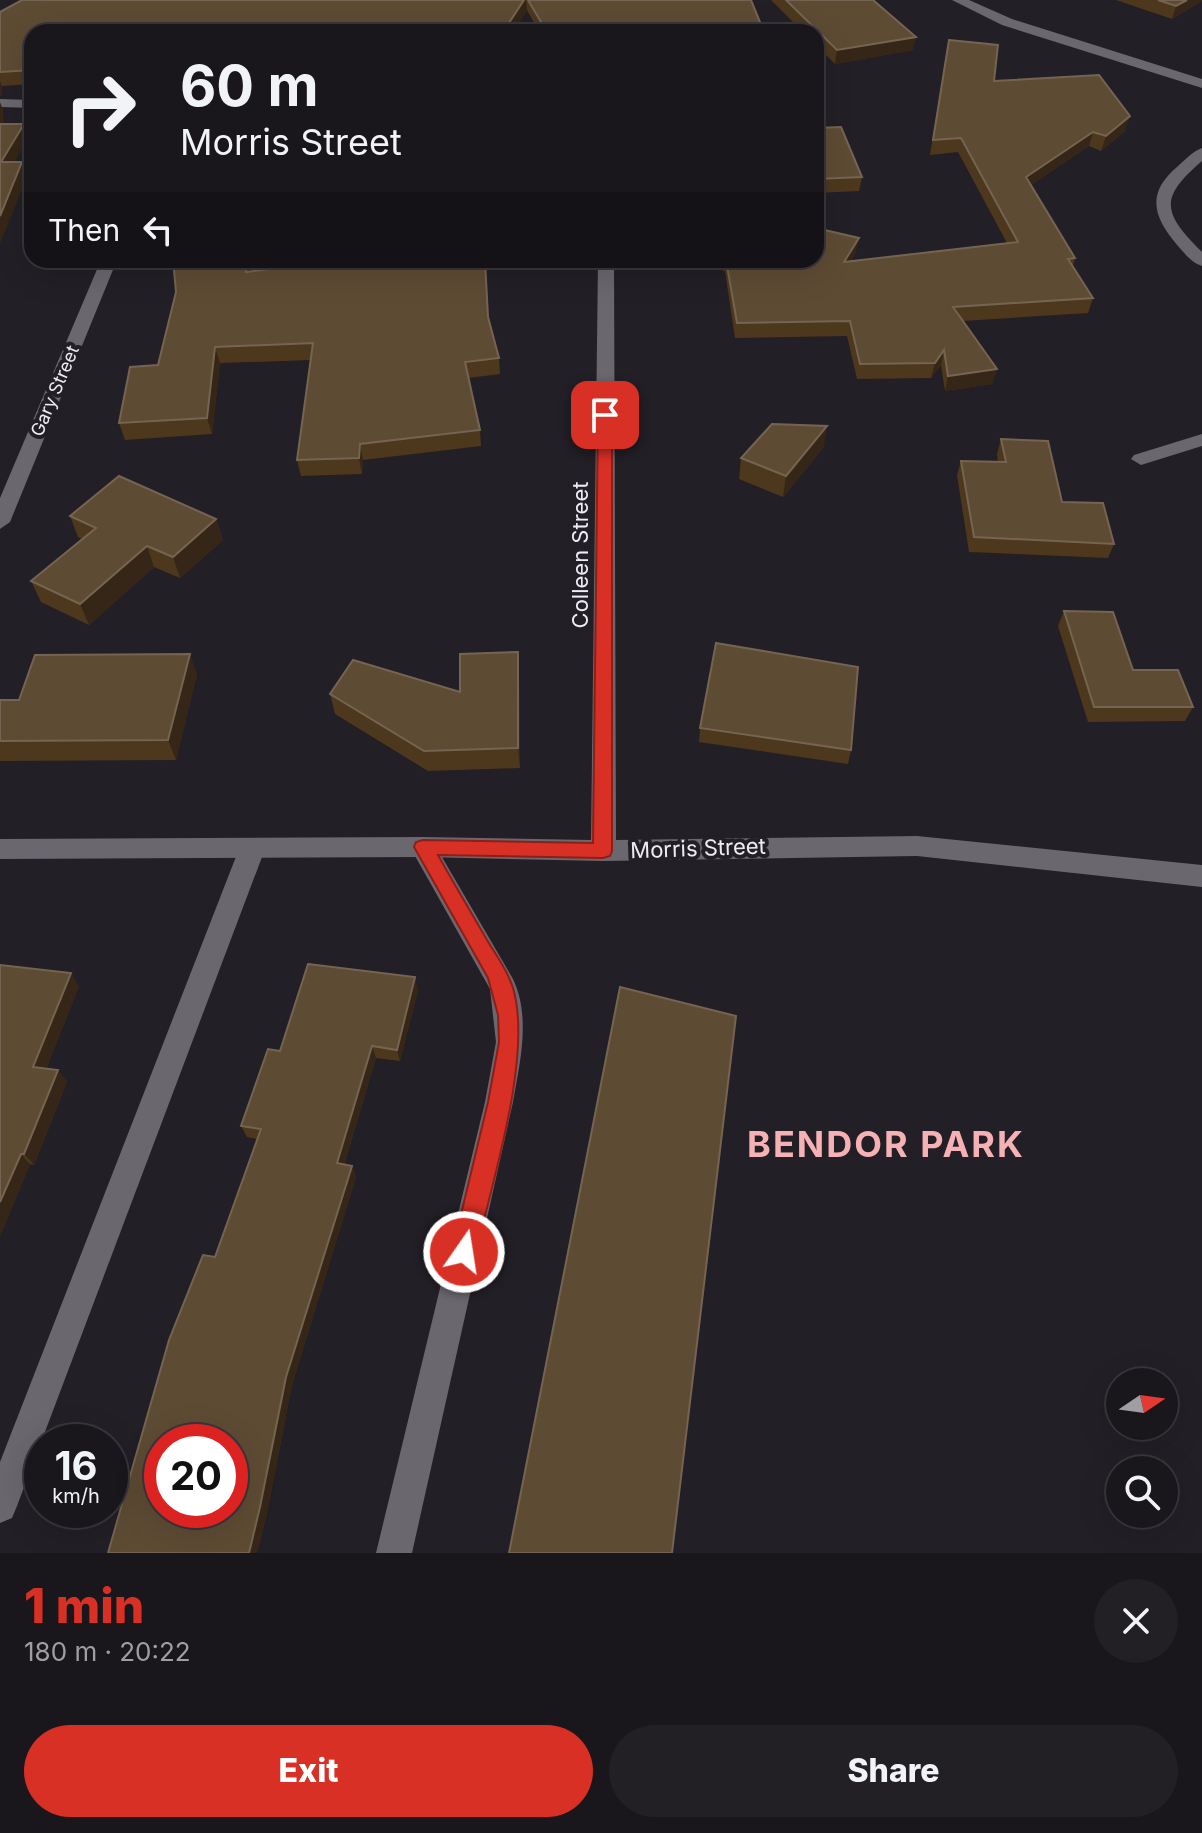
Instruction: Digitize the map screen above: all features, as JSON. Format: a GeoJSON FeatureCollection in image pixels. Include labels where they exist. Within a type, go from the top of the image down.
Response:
{"type":"FeatureCollection","features":[{"type":"Feature","properties":{"kind":"street"},"geometry":{"type":"LineString","coordinates":[[958,0],[1007,22],[1202,84]]}},
{"type":"Feature","properties":{"kind":"street"},"geometry":{"type":"LineString","coordinates":[[0,103],[24,104]]}},
{"type":"Feature","properties":{"kind":"street"},"geometry":{"type":"LineString","coordinates":[[1202,153],[1168,185],[1163,201],[1168,222],[1202,261]]}},
{"type":"Feature","properties":{"kind":"street","name":"Gary Street"},"geometry":{"type":"LineString","coordinates":[[0,522],[106,268]]}},
{"type":"Feature","properties":{"kind":"street","name":"Colleen Street"},"geometry":{"type":"LineString","coordinates":[[603,851],[606,268]]}},
{"type":"Feature","properties":{"kind":"street"},"geometry":{"type":"LineString","coordinates":[[1141,459],[1202,440]]}},
{"type":"Feature","properties":{"kind":"street","name":"Morris Street"},"geometry":{"type":"LineString","coordinates":[[0,849],[423,847],[603,851],[917,846],[1202,876]]}},
{"type":"Feature","properties":{"kind":"street"},"geometry":{"type":"LineString","coordinates":[[394,1553],[499,1102],[510,1042],[503,987],[423,847]]}},
{"type":"Feature","properties":{"kind":"street"},"geometry":{"type":"LineString","coordinates":[[0,1506],[252,849]]}},
{"type":"Feature","properties":{"kind":"building"},"geometry":{"type":"Polygon","coordinates":[[[22,0],[524,0],[508,24],[24,24],[24,70],[0,72],[0,12],[22,0]]]}},
{"type":"Feature","properties":{"kind":"building"},"geometry":{"type":"Polygon","coordinates":[[[528,0],[751,0],[761,24],[542,24],[528,0]]]}},
{"type":"Feature","properties":{"kind":"building"},"geometry":{"type":"Polygon","coordinates":[[[786,0],[873,0],[916,37],[837,50],[824,37],[824,24],[810,24],[786,0]]]}},
{"type":"Feature","properties":{"kind":"building"},"geometry":{"type":"Polygon","coordinates":[[[1158,0],[1187,0],[1176,6],[1158,0]]]}},
{"type":"Feature","properties":{"kind":"building"},"geometry":{"type":"Polygon","coordinates":[[[949,40],[998,45],[994,81],[1099,75],[1130,116],[1106,136],[1093,132],[1026,177],[1075,258],[1068,259],[1093,298],[953,307],[997,369],[948,376],[944,350],[935,363],[860,364],[850,321],[737,323],[727,268],[824,268],[824,230],[859,238],[844,262],[1018,242],[961,138],[933,140],[949,40]]]}},
{"type":"Feature","properties":{"kind":"building"},"geometry":{"type":"Polygon","coordinates":[[[0,124],[24,124],[1,162],[22,162],[0,216],[0,124]]]}},
{"type":"Feature","properties":{"kind":"building"},"geometry":{"type":"Polygon","coordinates":[[[841,127],[862,177],[824,179],[824,128],[841,127]]]}},
{"type":"Feature","properties":{"kind":"building"},"geometry":{"type":"Polygon","coordinates":[[[174,268],[246,268],[246,272],[277,268],[485,268],[488,317],[499,358],[465,362],[480,430],[360,444],[359,458],[297,460],[313,343],[215,347],[207,418],[119,423],[130,367],[158,365],[176,292],[174,268]]]}},
{"type":"Feature","properties":{"kind":"building"},"geometry":{"type":"Polygon","coordinates":[[[772,424],[827,426],[786,476],[741,458],[772,424]]]}},
{"type":"Feature","properties":{"kind":"building"},"geometry":{"type":"Polygon","coordinates":[[[1001,439],[1048,441],[1062,502],[1103,503],[1114,544],[974,537],[961,461],[1006,462],[1001,439]]]}},
{"type":"Feature","properties":{"kind":"building"},"geometry":{"type":"Polygon","coordinates":[[[119,476],[216,519],[173,557],[147,546],[80,604],[31,581],[96,528],[70,516],[119,476]]]}},
{"type":"Feature","properties":{"kind":"building"},"geometry":{"type":"Polygon","coordinates":[[[1064,611],[1113,612],[1133,670],[1178,670],[1193,707],[1094,707],[1064,611]]]}},
{"type":"Feature","properties":{"kind":"building"},"geometry":{"type":"Polygon","coordinates":[[[716,643],[858,667],[851,750],[700,728],[716,643]]]}},
{"type":"Feature","properties":{"kind":"building"},"geometry":{"type":"Polygon","coordinates":[[[518,652],[518,748],[424,751],[330,694],[353,660],[460,692],[460,654],[518,652]]]}},
{"type":"Feature","properties":{"kind":"building"},"geometry":{"type":"Polygon","coordinates":[[[190,654],[168,740],[0,741],[0,700],[19,700],[35,655],[190,654]]]}},
{"type":"Feature","properties":{"kind":"building"},"geometry":{"type":"Polygon","coordinates":[[[308,964],[415,977],[397,1050],[372,1046],[337,1163],[352,1166],[286,1377],[249,1553],[108,1553],[115,1528],[128,1528],[128,1483],[144,1427],[144,1528],[248,1528],[248,1424],[145,1424],[169,1340],[203,1255],[215,1257],[261,1129],[241,1126],[268,1049],[280,1051],[308,964]]]}},
{"type":"Feature","properties":{"kind":"building"},"geometry":{"type":"Polygon","coordinates":[[[0,965],[71,973],[33,1067],[58,1070],[24,1154],[21,1154],[0,1202],[0,965]]]}},
{"type":"Feature","properties":{"kind":"building"},"geometry":{"type":"Polygon","coordinates":[[[620,987],[736,1016],[672,1553],[509,1553],[620,987]]]}},
{"type":"Feature","properties":{"kind":"district","name":"BENDOR PARK"},"geometry":{"type":"Point","coordinates":[886,1144]}},
{"type":"Feature","properties":{"kind":"route"},"geometry":{"type":"LineString","coordinates":[[464,1252],[499,1102],[510,1042],[508,1015],[503,987],[495,971],[423,847],[603,851],[605,415]]}}]}
